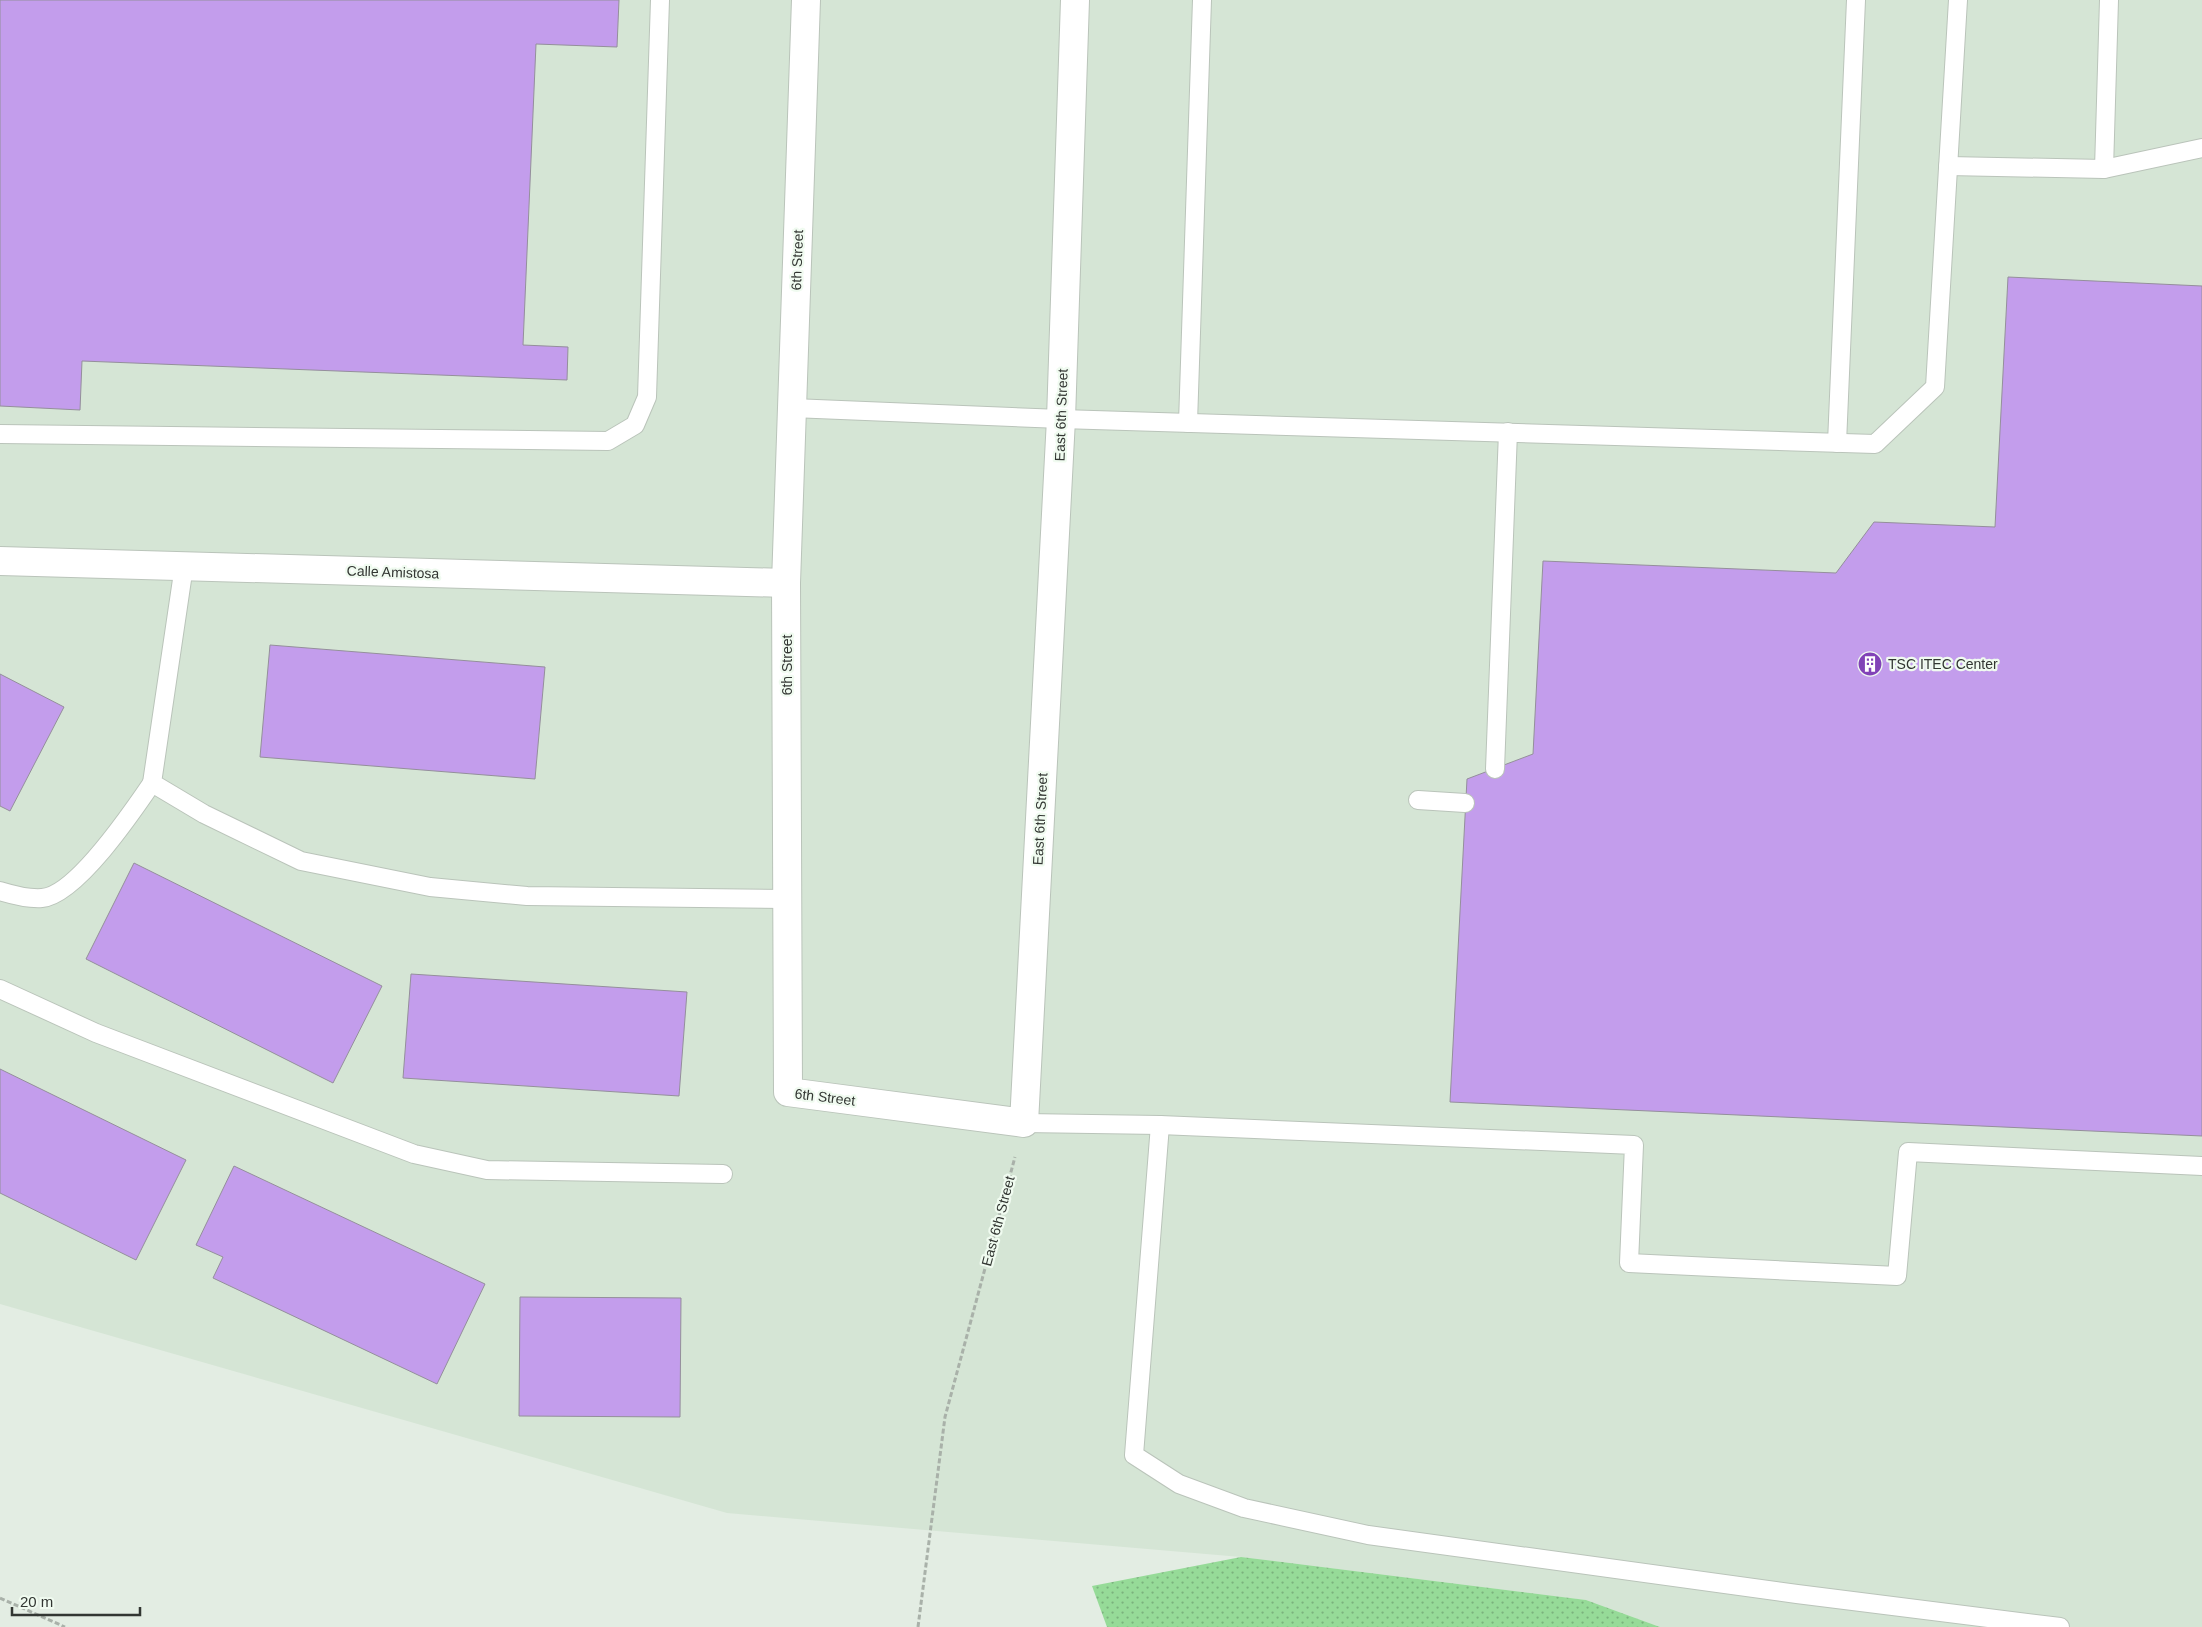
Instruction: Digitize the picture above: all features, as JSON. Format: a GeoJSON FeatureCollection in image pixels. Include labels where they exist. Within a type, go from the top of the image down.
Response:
{"type":"FeatureCollection","features":[{"type":"Feature","properties":{"kind":"street","name":"6th Street"},"geometry":{"type":"LineString","coordinates":[[806,0],[786,583],[788,1092],[1024,1123]]}},
{"type":"Feature","properties":{"kind":"street","name":"East 6th Street"},"geometry":{"type":"LineString","coordinates":[[1024,1123],[1061,419],[1075,0]]}},
{"type":"Feature","properties":{"kind":"street","name":"Calle Amistosa"},"geometry":{"type":"LineString","coordinates":[[0,561],[786,583]]}},
{"type":"Feature","properties":{"kind":"lane"},"geometry":{"type":"LineString","coordinates":[[0,434],[608,441],[635,425],[647,397],[660,0]]}},
{"type":"Feature","properties":{"kind":"lane"},"geometry":{"type":"LineString","coordinates":[[1188,422],[1202,0]]}},
{"type":"Feature","properties":{"kind":"lane"},"geometry":{"type":"LineString","coordinates":[[1837,443],[1856,0]]}},
{"type":"Feature","properties":{"kind":"lane"},"geometry":{"type":"LineString","coordinates":[[792,408],[1061,419],[1875,444],[1935,387],[1958,0]]}},
{"type":"Feature","properties":{"kind":"lane"},"geometry":{"type":"LineString","coordinates":[[2104,169],[2109,0]]}},
{"type":"Feature","properties":{"kind":"lane"},"geometry":{"type":"LineString","coordinates":[[1948,166],[2104,169],[2202,148]]}},
{"type":"Feature","properties":{"kind":"lane"},"geometry":{"type":"LineString","coordinates":[[1495,769],[1508,432]]}},
{"type":"Feature","properties":{"kind":"lane"},"geometry":{"type":"LineString","coordinates":[[0,891],[43,898],[66,888],[120,831],[152,783],[184,566]]}},
{"type":"Feature","properties":{"kind":"lane"},"geometry":{"type":"LineString","coordinates":[[152,783],[204,814],[301,862],[430,887],[526,896],[787,899]]}},
{"type":"Feature","properties":{"kind":"lane"},"geometry":{"type":"LineString","coordinates":[[1418,800],[1465,803]]}},
{"type":"Feature","properties":{"kind":"lane"},"geometry":{"type":"LineString","coordinates":[[0,989],[96,1033],[414,1154],[487,1170],[723,1174]]}},
{"type":"Feature","properties":{"kind":"lane"},"geometry":{"type":"LineString","coordinates":[[1024,1123],[1160,1125],[1634,1145],[1629,1263],[1897,1276],[1908,1152],[2202,1166]]}},
{"type":"Feature","properties":{"kind":"lane"},"geometry":{"type":"LineString","coordinates":[[1160,1125],[1134,1454],[1179,1484],[1244,1508],[1378,1536],[1886,1606],[2060,1627]]}},
{"type":"Feature","properties":{"kind":"path","name":"East 6th Street"},"geometry":{"type":"LineString","coordinates":[[918,1627],[946,1418],[1024,1123]]}},
{"type":"Feature","properties":{"kind":"path"},"geometry":{"type":"LineString","coordinates":[[0,1598],[65,1627]]}},
{"type":"Feature","properties":{"kind":"shaded area"},"geometry":{"type":"Polygon","coordinates":[[[0,0],[2202,0],[2202,1627],[1660,1627],[1586,1600],[1241,1557],[727,1513],[0,1304],[0,0]]]}},
{"type":"Feature","properties":{"kind":"green space"},"geometry":{"type":"Polygon","coordinates":[[[1241,1557],[1586,1600],[1660,1627],[1107,1627],[1092,1586],[1241,1557]]]}},
{"type":"Feature","properties":{"kind":"building"},"geometry":{"type":"Polygon","coordinates":[[[0,0],[619,0],[617,47],[536,44],[523,345],[568,347],[567,380],[82,361],[80,410],[0,406],[0,0]]]}},
{"type":"Feature","properties":{"kind":"building","name":"TSC ITEC Center"},"geometry":{"type":"Polygon","coordinates":[[[2008,277],[2202,286],[2202,1136],[1450,1102],[1467,779],[1533,754],[1543,561],[1836,573],[1874,522],[1995,527],[2008,277]]]}},
{"type":"Feature","properties":{"kind":"building"},"geometry":{"type":"Polygon","coordinates":[[[270,645],[545,667],[535,779],[260,757],[270,645]]]}},
{"type":"Feature","properties":{"kind":"building"},"geometry":{"type":"Polygon","coordinates":[[[0,674],[64,707],[10,811],[0,806],[0,674]]]}},
{"type":"Feature","properties":{"kind":"building"},"geometry":{"type":"Polygon","coordinates":[[[134,863],[382,986],[333,1083],[86,959],[134,863]]]}},
{"type":"Feature","properties":{"kind":"building"},"geometry":{"type":"Polygon","coordinates":[[[411,974],[687,992],[679,1096],[403,1078],[411,974]]]}},
{"type":"Feature","properties":{"kind":"building"},"geometry":{"type":"Polygon","coordinates":[[[0,1069],[186,1160],[136,1260],[0,1193],[0,1069]]]}},
{"type":"Feature","properties":{"kind":"building"},"geometry":{"type":"Polygon","coordinates":[[[234,1166],[485,1284],[437,1384],[213,1278],[223,1257],[196,1245],[234,1166]]]}},
{"type":"Feature","properties":{"kind":"building"},"geometry":{"type":"Polygon","coordinates":[[[520,1297],[681,1298],[680,1417],[519,1416],[520,1297]]]}},
{"type":"Feature","properties":{"kind":"place","name":"TSC ITEC Center"},"geometry":{"type":"Point","coordinates":[1870,664]}}]}
